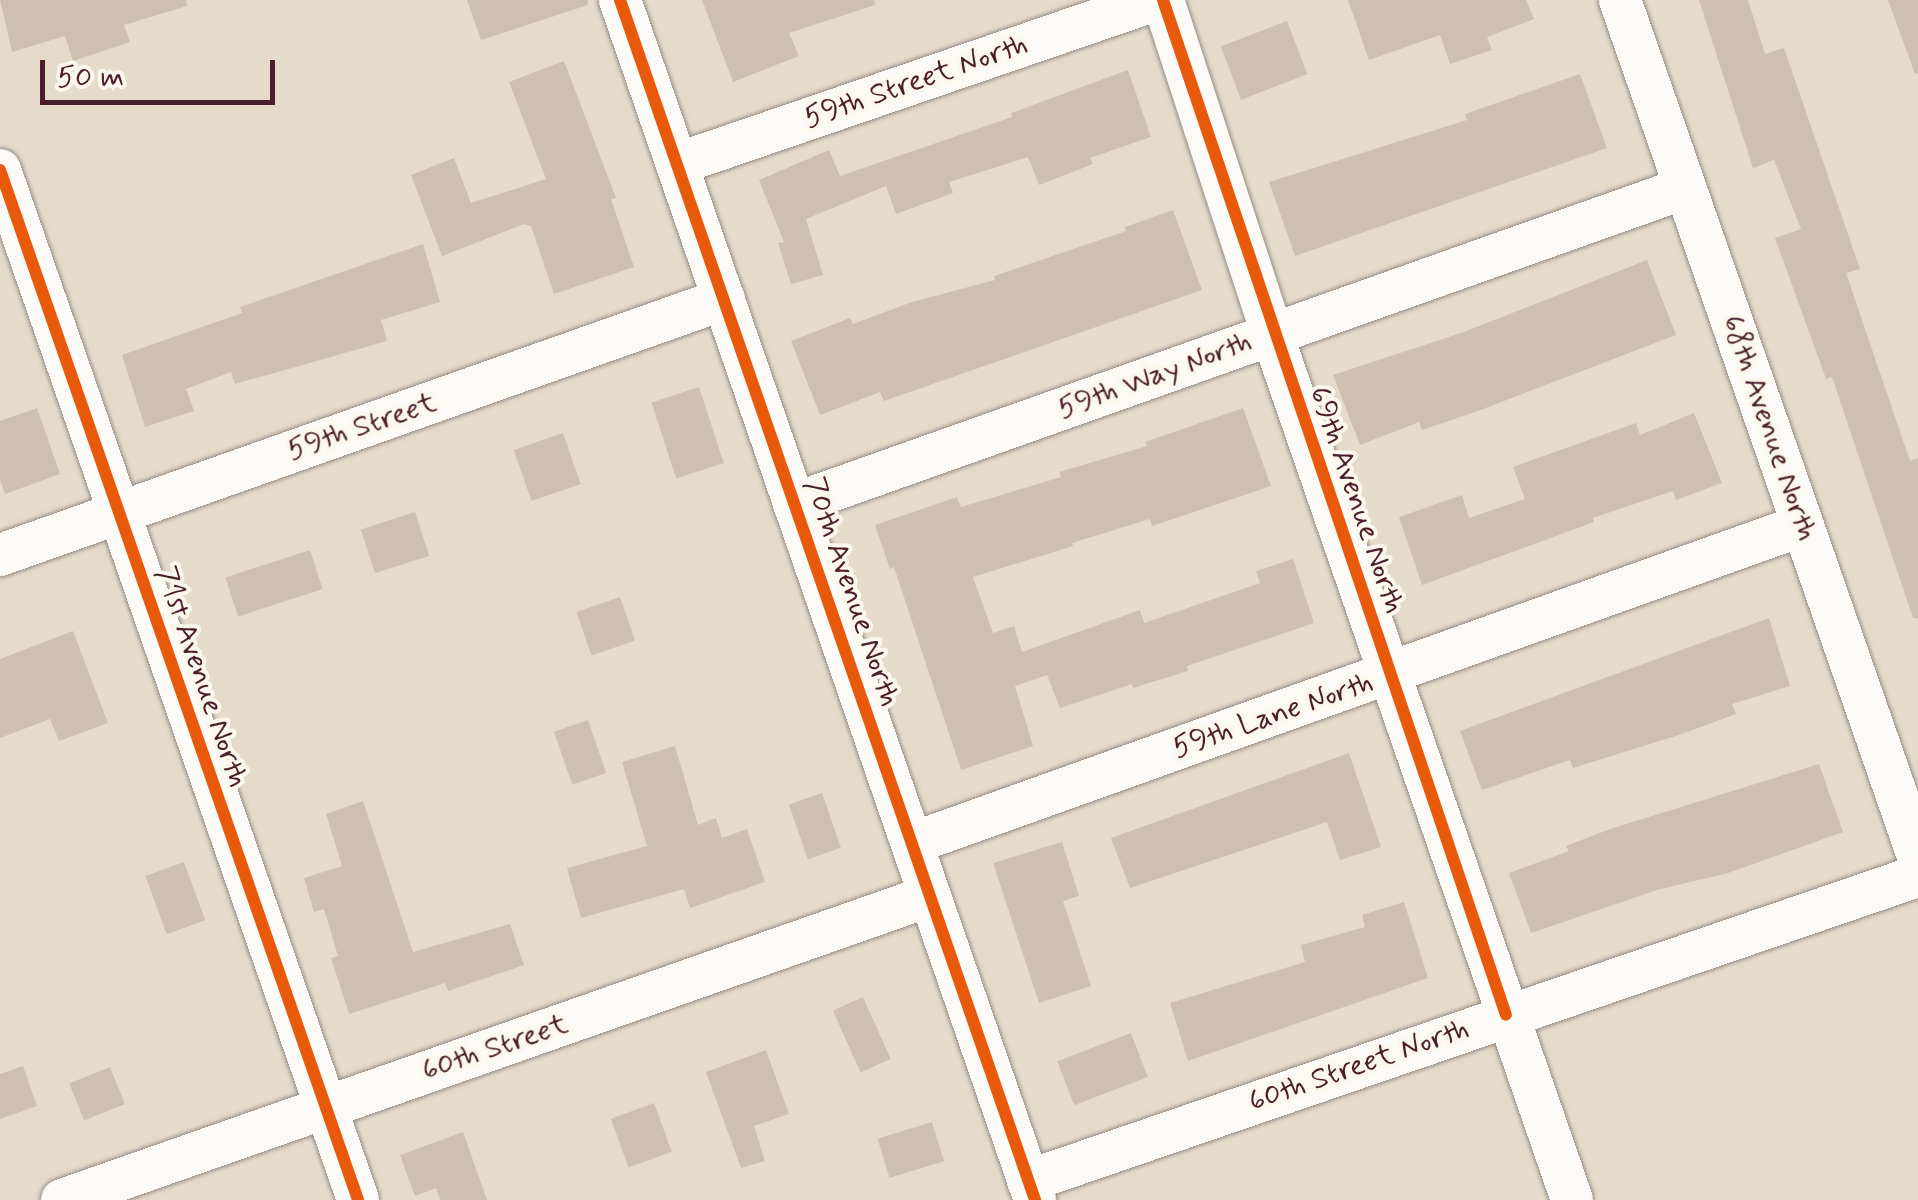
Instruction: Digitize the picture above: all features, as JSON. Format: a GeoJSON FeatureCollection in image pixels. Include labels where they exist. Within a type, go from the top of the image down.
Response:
{"type":"FeatureCollection","features":[{"type":"Feature","properties":{"kind":"street","name":"70th Avenue North"},"geometry":{"type":"LineString","coordinates":[[620,0],[1031,1191]]}},
{"type":"Feature","properties":{"kind":"street","name":"59th Street North"},"geometry":{"type":"LineString","coordinates":[[676,164],[1159,0]]}},
{"type":"Feature","properties":{"kind":"street","name":"69th Avenue North"},"geometry":{"type":"LineString","coordinates":[[1159,0],[1506,1014],[1562,1192]]}},
{"type":"Feature","properties":{"kind":"street","name":"68th Avenue North"},"geometry":{"type":"LineString","coordinates":[[1620,0],[1918,856]]}},
{"type":"Feature","properties":{"kind":"street","name":"71st Avenue North"},"geometry":{"type":"LineString","coordinates":[[0,170],[358,1200]]}},
{"type":"Feature","properties":{"kind":"street","name":"59th Way North"},"geometry":{"type":"LineString","coordinates":[[794,504],[1685,188]]}},
{"type":"Feature","properties":{"kind":"street","name":"59th Street"},"geometry":{"type":"LineString","coordinates":[[0,556],[724,298]]}},
{"type":"Feature","properties":{"kind":"street","name":"59th Lane North"},"geometry":{"type":"LineString","coordinates":[[912,842],[1803,525]]}},
{"type":"Feature","properties":{"kind":"street","name":"60th Street North"},"geometry":{"type":"LineString","coordinates":[[1031,1191],[1506,1014],[1918,876]]}},
{"type":"Feature","properties":{"kind":"street","name":"60th Street"},"geometry":{"type":"LineString","coordinates":[[62,1200],[929,896]]}},
{"type":"Feature","properties":{"kind":"building"},"geometry":{"type":"Polygon","coordinates":[[[0,0],[186,0],[187,6],[124,25],[130,42],[73,61],[65,36],[12,52],[0,0]]]}},
{"type":"Feature","properties":{"kind":"building"},"geometry":{"type":"Polygon","coordinates":[[[467,0],[588,0],[588,5],[481,40],[467,0]]]}},
{"type":"Feature","properties":{"kind":"building"},"geometry":{"type":"Polygon","coordinates":[[[702,0],[874,0],[875,5],[789,33],[799,56],[733,82],[702,0]]]}},
{"type":"Feature","properties":{"kind":"building"},"geometry":{"type":"Polygon","coordinates":[[[1348,0],[1526,0],[1534,19],[1487,37],[1492,50],[1450,64],[1440,35],[1369,60],[1348,0]]]}},
{"type":"Feature","properties":{"kind":"building"},"geometry":{"type":"Polygon","coordinates":[[[1699,0],[1748,0],[1765,54],[1784,48],[1860,269],[1846,273],[1910,461],[1918,458],[1918,618],[1913,618],[1832,377],[1826,379],[1775,238],[1801,229],[1774,160],[1753,168],[1699,0]]]}},
{"type":"Feature","properties":{"kind":"building"},"geometry":{"type":"Polygon","coordinates":[[[1888,0],[1918,0],[1918,73],[1915,74],[1888,0]]]}},
{"type":"Feature","properties":{"kind":"building"},"geometry":{"type":"Polygon","coordinates":[[[1287,21],[1307,74],[1241,100],[1221,46],[1287,21]]]}},
{"type":"Feature","properties":{"kind":"building"},"geometry":{"type":"Polygon","coordinates":[[[564,61],[616,198],[611,199],[634,267],[554,294],[531,226],[524,224],[442,256],[411,175],[454,158],[471,203],[546,179],[509,82],[564,61]]]}},
{"type":"Feature","properties":{"kind":"building"},"geometry":{"type":"Polygon","coordinates":[[[1128,70],[1151,137],[1090,158],[1093,164],[1039,185],[1028,157],[949,182],[953,193],[896,214],[886,186],[806,219],[823,275],[791,284],[778,243],[784,242],[759,180],[829,150],[840,176],[1012,117],[1011,113],[1128,70]]]}},
{"type":"Feature","properties":{"kind":"building"},"geometry":{"type":"Polygon","coordinates":[[[1580,74],[1607,148],[1295,256],[1269,182],[1467,120],[1465,114],[1580,74]]]}},
{"type":"Feature","properties":{"kind":"building"},"geometry":{"type":"Polygon","coordinates":[[[1173,210],[1202,290],[884,401],[880,392],[820,415],[791,341],[850,318],[853,324],[912,302],[995,280],[994,276],[1126,231],[1125,227],[1173,210]]]}},
{"type":"Feature","properties":{"kind":"building"},"geometry":{"type":"Polygon","coordinates":[[[423,244],[440,302],[381,320],[387,341],[235,384],[231,372],[186,389],[194,411],[145,427],[122,355],[242,313],[240,307],[423,244]]]}},
{"type":"Feature","properties":{"kind":"building"},"geometry":{"type":"Polygon","coordinates":[[[1647,260],[1676,335],[1478,411],[1422,430],[1419,422],[1360,445],[1333,375],[1464,332],[1647,260]]]}},
{"type":"Feature","properties":{"kind":"building"},"geometry":{"type":"Polygon","coordinates":[[[699,387],[724,463],[676,479],[651,402],[699,387]]]}},
{"type":"Feature","properties":{"kind":"building"},"geometry":{"type":"Polygon","coordinates":[[[37,408],[60,474],[5,494],[0,479],[0,421],[37,408]]]}},
{"type":"Feature","properties":{"kind":"building"},"geometry":{"type":"Polygon","coordinates":[[[1243,408],[1271,486],[1152,526],[1150,519],[973,577],[993,633],[1014,626],[1022,652],[1140,610],[1144,623],[1260,583],[1256,571],[1293,559],[1314,623],[1187,666],[1188,671],[1133,688],[1132,684],[1060,708],[1047,675],[1015,686],[1033,746],[961,770],[894,567],[890,569],[875,525],[957,497],[961,507],[1061,477],[1059,472],[1147,446],[1145,442],[1243,408]]]}},
{"type":"Feature","properties":{"kind":"building"},"geometry":{"type":"Polygon","coordinates":[[[1694,413],[1722,483],[1676,500],[1673,491],[1593,518],[1594,522],[1422,585],[1399,517],[1462,495],[1469,518],[1525,499],[1513,467],[1636,423],[1640,435],[1694,413]]]}},
{"type":"Feature","properties":{"kind":"building"},"geometry":{"type":"Polygon","coordinates":[[[563,433],[581,484],[531,501],[514,450],[563,433]]]}},
{"type":"Feature","properties":{"kind":"building"},"geometry":{"type":"Polygon","coordinates":[[[415,512],[429,556],[375,573],[361,530],[415,512]]]}},
{"type":"Feature","properties":{"kind":"building"},"geometry":{"type":"Polygon","coordinates":[[[310,550],[323,589],[238,616],[225,578],[310,550]]]}},
{"type":"Feature","properties":{"kind":"building"},"geometry":{"type":"Polygon","coordinates":[[[620,597],[635,640],[591,655],[577,612],[620,597]]]}},
{"type":"Feature","properties":{"kind":"building"},"geometry":{"type":"Polygon","coordinates":[[[1769,618],[1790,686],[1732,704],[1736,714],[1682,734],[1573,768],[1570,760],[1482,790],[1460,731],[1769,618]]]}},
{"type":"Feature","properties":{"kind":"building"},"geometry":{"type":"Polygon","coordinates":[[[73,631],[108,723],[59,741],[50,719],[0,738],[0,659],[73,631]]]}},
{"type":"Feature","properties":{"kind":"building"},"geometry":{"type":"Polygon","coordinates":[[[588,720],[606,773],[572,785],[554,732],[588,720]]]}},
{"type":"Feature","properties":{"kind":"building"},"geometry":{"type":"Polygon","coordinates":[[[675,746],[698,825],[716,818],[722,838],[747,829],[765,882],[690,908],[684,889],[581,918],[567,868],[647,846],[622,762],[675,746]]]}},
{"type":"Feature","properties":{"kind":"building"},"geometry":{"type":"Polygon","coordinates":[[[1349,753],[1381,847],[1340,860],[1327,822],[1130,888],[1111,838],[1349,753]]]}},
{"type":"Feature","properties":{"kind":"building"},"geometry":{"type":"Polygon","coordinates":[[[1819,764],[1843,832],[1728,873],[1657,890],[1531,933],[1509,873],[1569,851],[1566,846],[1610,829],[1819,764]]]}},
{"type":"Feature","properties":{"kind":"building"},"geometry":{"type":"Polygon","coordinates":[[[822,793],[841,848],[808,859],[789,804],[822,793]]]}},
{"type":"Feature","properties":{"kind":"building"},"geometry":{"type":"Polygon","coordinates":[[[363,801],[413,952],[510,924],[524,965],[448,991],[445,983],[349,1014],[331,958],[338,956],[324,909],[314,912],[304,878],[342,866],[326,814],[363,801]]]}},
{"type":"Feature","properties":{"kind":"building"},"geometry":{"type":"Polygon","coordinates":[[[1062,842],[1079,896],[1063,901],[1091,986],[1039,1003],[993,863],[1062,842]]]}},
{"type":"Feature","properties":{"kind":"building"},"geometry":{"type":"Polygon","coordinates":[[[184,862],[205,920],[167,934],[145,876],[184,862]]]}},
{"type":"Feature","properties":{"kind":"building"},"geometry":{"type":"Polygon","coordinates":[[[1404,902],[1428,978],[1188,1061],[1170,1003],[1305,962],[1301,945],[1365,927],[1362,915],[1404,902]]]}},
{"type":"Feature","properties":{"kind":"building"},"geometry":{"type":"Polygon","coordinates":[[[863,997],[891,1059],[861,1073],[833,1010],[863,997]]]}},
{"type":"Feature","properties":{"kind":"building"},"geometry":{"type":"Polygon","coordinates":[[[1131,1033],[1148,1077],[1074,1105],[1057,1061],[1131,1033]]]}},
{"type":"Feature","properties":{"kind":"building"},"geometry":{"type":"Polygon","coordinates":[[[766,1050],[789,1114],[754,1126],[765,1161],[741,1168],[706,1072],[766,1050]]]}},
{"type":"Feature","properties":{"kind":"building"},"geometry":{"type":"Polygon","coordinates":[[[23,1066],[37,1106],[0,1119],[0,1074],[23,1066]]]}},
{"type":"Feature","properties":{"kind":"building"},"geometry":{"type":"Polygon","coordinates":[[[110,1067],[125,1104],[84,1121],[69,1083],[110,1067]]]}},
{"type":"Feature","properties":{"kind":"building"},"geometry":{"type":"Polygon","coordinates":[[[654,1103],[672,1152],[629,1168],[611,1119],[654,1103]]]}},
{"type":"Feature","properties":{"kind":"building"},"geometry":{"type":"Polygon","coordinates":[[[932,1122],[944,1161],[889,1178],[877,1139],[932,1122]]]}},
{"type":"Feature","properties":{"kind":"building"},"geometry":{"type":"Polygon","coordinates":[[[463,1132],[487,1200],[440,1200],[436,1188],[415,1196],[400,1155],[463,1132]]]}},
{"type":"Feature","properties":{"kind":"cycle path"},"geometry":{"type":"LineString","coordinates":[[620,0],[1035,1200]]}},
{"type":"Feature","properties":{"kind":"cycle path"},"geometry":{"type":"LineString","coordinates":[[1163,0],[1506,1015]]}},
{"type":"Feature","properties":{"kind":"cycle path"},"geometry":{"type":"LineString","coordinates":[[0,170],[358,1200]]}}]}
